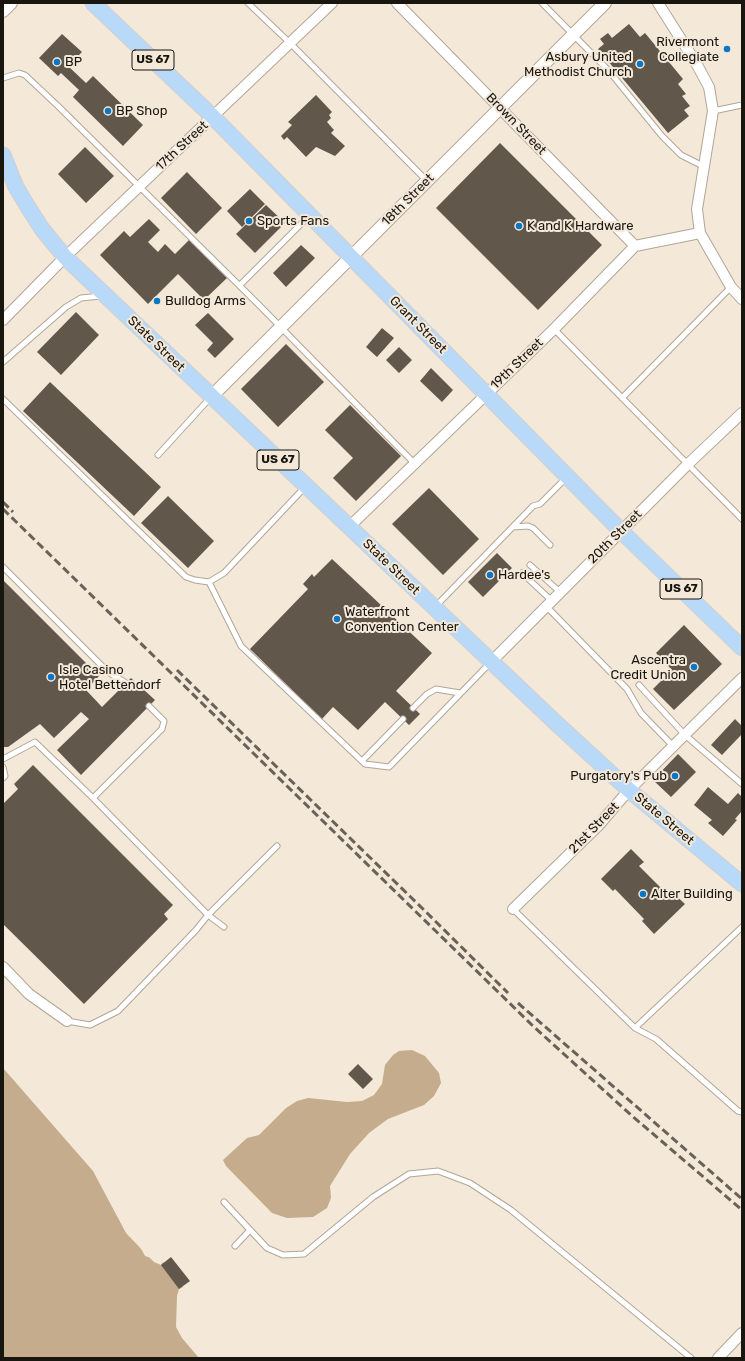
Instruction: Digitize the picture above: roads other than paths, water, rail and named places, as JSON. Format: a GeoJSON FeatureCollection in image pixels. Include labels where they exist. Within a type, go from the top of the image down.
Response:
{"type":"FeatureCollection","features":[{"type":"Feature","properties":{"kind":"main road","name":"Grant Street"},"geometry":{"type":"LineString","coordinates":[[93,3],[212,117],[567,477],[742,648]]}},
{"type":"Feature","properties":{"kind":"main road","name":"US 67"},"geometry":{"type":"LineString","coordinates":[[3,155],[16,187],[28,207],[42,229],[65,257]]}},
{"type":"Feature","properties":{"kind":"main road","name":"State Street"},"geometry":{"type":"LineString","coordinates":[[65,257],[491,662],[629,790],[742,884]]}},
{"type":"Feature","properties":{"kind":"street"},"geometry":{"type":"LineString","coordinates":[[3,11],[11,3]]}},
{"type":"Feature","properties":{"kind":"street","name":"17th Street"},"geometry":{"type":"LineString","coordinates":[[3,320],[65,257],[332,3]]}},
{"type":"Feature","properties":{"kind":"street","name":"Brown Street"},"geometry":{"type":"LineString","coordinates":[[397,3],[635,246]]}},
{"type":"Feature","properties":{"kind":"street","name":"18th Street"},"geometry":{"type":"LineString","coordinates":[[212,396],[605,3]]}},
{"type":"Feature","properties":{"kind":"street"},"geometry":{"type":"LineString","coordinates":[[658,3],[696,63],[709,87],[713,111],[697,209],[700,234],[731,287],[742,299]]}},
{"type":"Feature","properties":{"kind":"street"},"geometry":{"type":"LineString","coordinates":[[635,246],[700,234]]}},
{"type":"Feature","properties":{"kind":"street","name":"19th Street"},"geometry":{"type":"LineString","coordinates":[[349,527],[554,328],[635,246]]}},
{"type":"Feature","properties":{"kind":"street","name":"20th Street"},"geometry":{"type":"LineString","coordinates":[[491,662],[688,464],[742,413]]}},
{"type":"Feature","properties":{"kind":"street","name":"21st Street"},"geometry":{"type":"LineString","coordinates":[[513,909],[598,826],[629,790],[742,678]]}},
{"type":"Feature","properties":{"kind":"street"},"geometry":{"type":"LineString","coordinates":[[3,967],[29,994],[67,1021]]}},
{"type":"Feature","properties":{"kind":"street"},"geometry":{"type":"LineString","coordinates":[[718,1358],[742,1333]]}},
{"type":"Feature","properties":{"kind":"lane"},"geometry":{"type":"LineString","coordinates":[[248,3],[290,43],[427,181]]}},
{"type":"Feature","properties":{"kind":"lane"},"geometry":{"type":"LineString","coordinates":[[542,3],[609,71],[662,136],[681,155],[703,166]]}},
{"type":"Feature","properties":{"kind":"lane"},"geometry":{"type":"LineString","coordinates":[[3,78],[19,73],[25,75],[140,186],[415,464]]}},
{"type":"Feature","properties":{"kind":"lane"},"geometry":{"type":"LineString","coordinates":[[713,111],[742,105]]}},
{"type":"Feature","properties":{"kind":"lane"},"geometry":{"type":"LineString","coordinates":[[240,286],[310,216]]}},
{"type":"Feature","properties":{"kind":"lane"},"geometry":{"type":"LineString","coordinates":[[622,398],[731,287]]}},
{"type":"Feature","properties":{"kind":"lane"},"geometry":{"type":"LineString","coordinates":[[3,362],[66,307],[81,298],[106,296]]}},
{"type":"Feature","properties":{"kind":"lane"},"geometry":{"type":"LineString","coordinates":[[554,328],[742,519]]}},
{"type":"Feature","properties":{"kind":"lane"},"geometry":{"type":"LineString","coordinates":[[158,455],[212,396]]}},
{"type":"Feature","properties":{"kind":"lane"},"geometry":{"type":"LineString","coordinates":[[3,399],[186,577],[209,582],[224,574],[306,486]]}},
{"type":"Feature","properties":{"kind":"lane"},"geometry":{"type":"LineString","coordinates":[[434,608],[457,582],[533,506],[540,504],[567,477]]}},
{"type":"Feature","properties":{"kind":"lane"},"geometry":{"type":"LineString","coordinates":[[512,528],[528,526],[550,545]]}},
{"type":"Feature","properties":{"kind":"lane"},"geometry":{"type":"LineString","coordinates":[[530,565],[560,592]]}},
{"type":"Feature","properties":{"kind":"lane"},"geometry":{"type":"LineString","coordinates":[[3,567],[108,672],[126,683]]}},
{"type":"Feature","properties":{"kind":"lane"},"geometry":{"type":"LineString","coordinates":[[522,573],[628,689],[641,713],[674,746]]}},
{"type":"Feature","properties":{"kind":"lane"},"geometry":{"type":"LineString","coordinates":[[209,582],[241,646],[365,764],[389,767],[491,662]]}},
{"type":"Feature","properties":{"kind":"lane"},"geometry":{"type":"LineString","coordinates":[[639,685],[685,735],[742,784]]}},
{"type":"Feature","properties":{"kind":"lane"},"geometry":{"type":"LineString","coordinates":[[413,708],[427,694],[436,689],[460,694]]}},
{"type":"Feature","properties":{"kind":"lane"},"geometry":{"type":"LineString","coordinates":[[93,798],[162,729],[164,721],[149,706]]}},
{"type":"Feature","properties":{"kind":"lane"},"geometry":{"type":"LineString","coordinates":[[362,761],[403,719]]}},
{"type":"Feature","properties":{"kind":"lane"},"geometry":{"type":"LineString","coordinates":[[3,759],[35,742],[93,798],[208,915],[224,927]]}},
{"type":"Feature","properties":{"kind":"lane"},"geometry":{"type":"LineString","coordinates":[[3,767],[5,776],[3,778]]}},
{"type":"Feature","properties":{"kind":"lane"},"geometry":{"type":"LineString","coordinates":[[67,1021],[90,1025],[118,1011],[196,930],[208,915],[277,846]]}},
{"type":"Feature","properties":{"kind":"lane"},"geometry":{"type":"LineString","coordinates":[[513,909],[635,1028],[656,1039],[738,1111],[742,1112]]}},
{"type":"Feature","properties":{"kind":"lane"},"geometry":{"type":"LineString","coordinates":[[635,1028],[742,927]]}},
{"type":"Feature","properties":{"kind":"lane"},"geometry":{"type":"LineString","coordinates":[[224,1202],[267,1248],[283,1255],[304,1254],[373,1197],[409,1174],[438,1171],[470,1183],[511,1210],[691,1358]]}},
{"type":"Feature","properties":{"kind":"lane"},"geometry":{"type":"LineString","coordinates":[[236,1246],[250,1230]]}},
{"type":"Feature","properties":{"kind":"railway"},"geometry":{"type":"LineString","coordinates":[[3,502],[13,512]]}},
{"type":"Feature","properties":{"kind":"railway"},"geometry":{"type":"LineString","coordinates":[[3,509],[533,1026],[631,1115],[742,1210]]}},
{"type":"Feature","properties":{"kind":"railway"},"geometry":{"type":"LineString","coordinates":[[177,670],[508,993]]}},
{"type":"Feature","properties":{"kind":"railway"},"geometry":{"type":"LineString","coordinates":[[518,1003],[742,1199]]}},
{"type":"Feature","properties":{"kind":"place","name":"Rivermont Collegiate"},"geometry":{"type":"Point","coordinates":[727,49]}},
{"type":"Feature","properties":{"kind":"place","name":"BP"},"geometry":{"type":"Point","coordinates":[57,62]}},
{"type":"Feature","properties":{"kind":"place","name":"Asbury United Methodist Church"},"geometry":{"type":"Point","coordinates":[640,64]}},
{"type":"Feature","properties":{"kind":"place","name":"BP Shop"},"geometry":{"type":"Point","coordinates":[108,111]}},
{"type":"Feature","properties":{"kind":"place","name":"Sports Fans"},"geometry":{"type":"Point","coordinates":[249,221]}},
{"type":"Feature","properties":{"kind":"place","name":"K and K Hardware"},"geometry":{"type":"Point","coordinates":[519,226]}},
{"type":"Feature","properties":{"kind":"place","name":"Bulldog Arms"},"geometry":{"type":"Point","coordinates":[157,301]}},
{"type":"Feature","properties":{"kind":"place","name":"Hardee's"},"geometry":{"type":"Point","coordinates":[490,575]}},
{"type":"Feature","properties":{"kind":"place","name":"Waterfront Convention Center"},"geometry":{"type":"Point","coordinates":[337,619]}},
{"type":"Feature","properties":{"kind":"place","name":"Ascentra Credit Union"},"geometry":{"type":"Point","coordinates":[694,667]}},
{"type":"Feature","properties":{"kind":"place","name":"Isle Casino Hotel Bettendorf"},"geometry":{"type":"Point","coordinates":[51,677]}},
{"type":"Feature","properties":{"kind":"place","name":"Purgatory's Pub"},"geometry":{"type":"Point","coordinates":[675,776]}},
{"type":"Feature","properties":{"kind":"place","name":"Alter Building"},"geometry":{"type":"Point","coordinates":[643,894]}}]}
